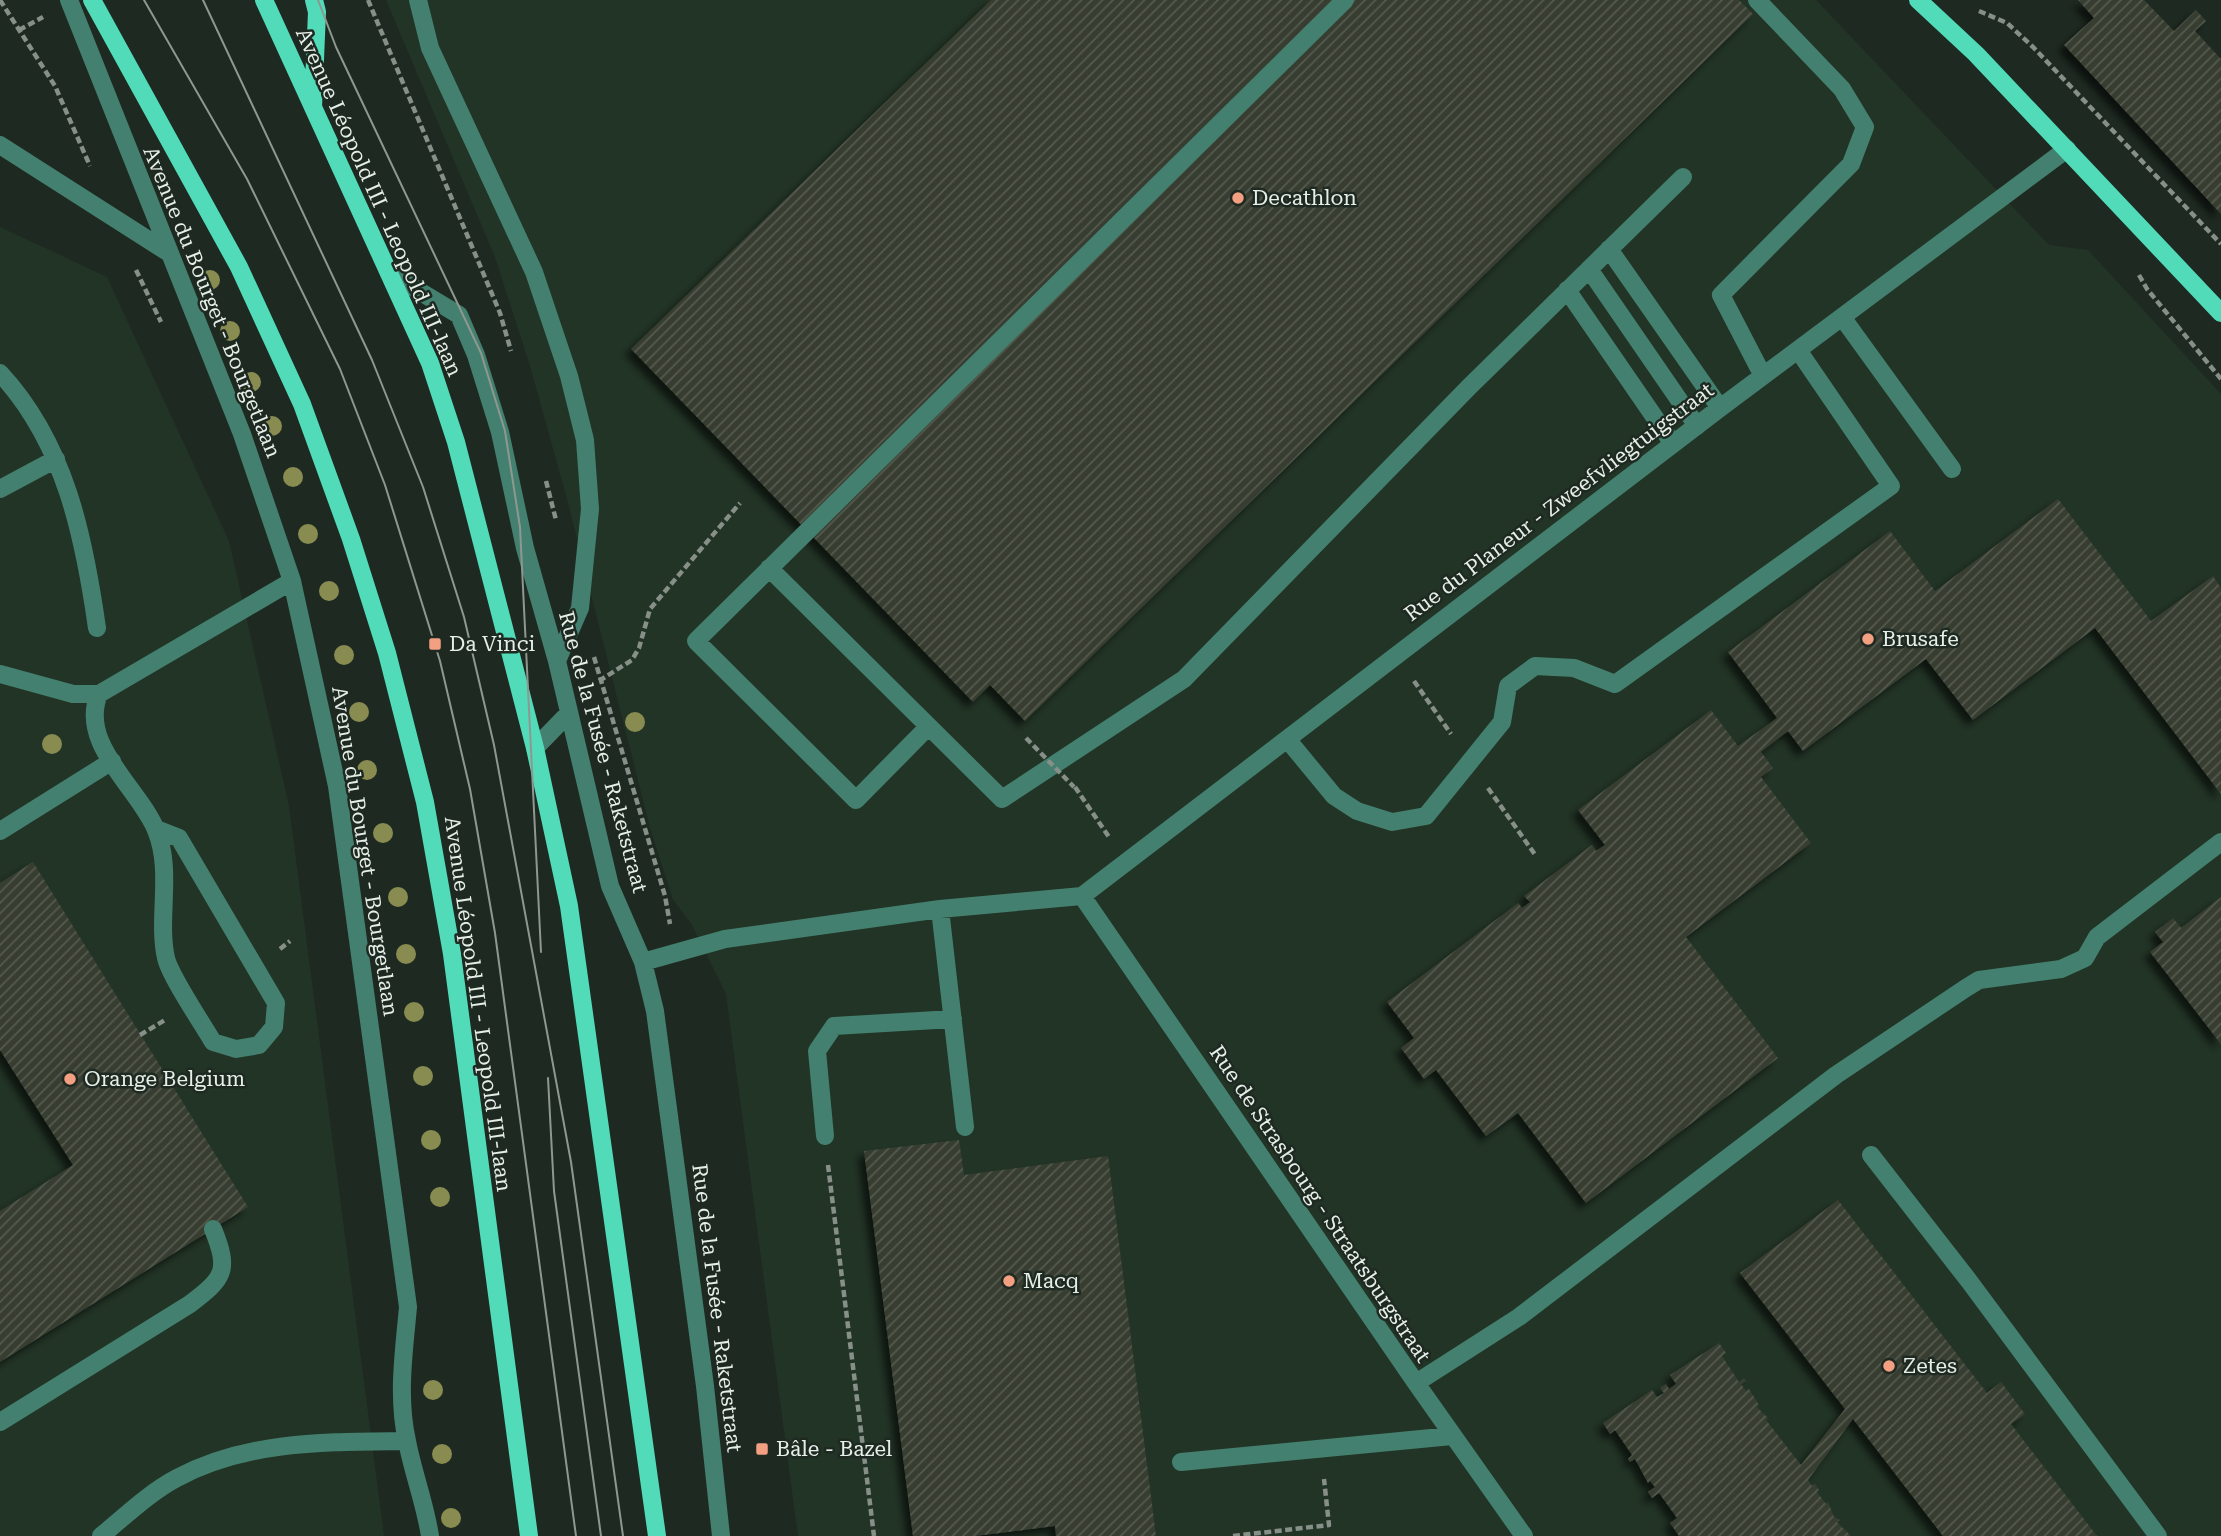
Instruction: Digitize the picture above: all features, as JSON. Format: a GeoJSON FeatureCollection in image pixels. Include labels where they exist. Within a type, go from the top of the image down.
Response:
{"type":"FeatureCollection","features":[{"type":"Feature","properties":{"kind":"main road","name":"Avenue Léopold III - Leopold III-laan"},"geometry":{"type":"LineString","coordinates":[[92,0],[239,267],[302,404],[351,539],[387,653],[425,802],[452,954],[529,1536]]}},
{"type":"Feature","properties":{"kind":"main road","name":"Avenue Léopold III - Leopold III-laan"},"geometry":{"type":"LineString","coordinates":[[264,0],[313,114],[430,363],[456,442],[535,748],[569,906],[657,1536]]}},
{"type":"Feature","properties":{"kind":"main road"},"geometry":{"type":"LineString","coordinates":[[313,114],[317,12],[314,0]]}},
{"type":"Feature","properties":{"kind":"main road"},"geometry":{"type":"LineString","coordinates":[[1918,0],[1976,54],[2221,313]]}},
{"type":"Feature","properties":{"kind":"street","name":"Avenue du Bourget - Bourgetlaan"},"geometry":{"type":"LineString","coordinates":[[69,0],[242,434],[292,581],[337,786],[406,1293],[407,1346],[400,1379],[407,1441],[426,1507],[430,1536]]}},
{"type":"Feature","properties":{"kind":"street"},"geometry":{"type":"LineString","coordinates":[[418,0],[430,48],[534,272],[569,376],[584,440],[590,509],[580,608],[556,661]]}},
{"type":"Feature","properties":{"kind":"street"},"geometry":{"type":"LineString","coordinates":[[928,727],[856,800],[696,641],[1345,0]]}},
{"type":"Feature","properties":{"kind":"street"},"geometry":{"type":"LineString","coordinates":[[1757,0],[1842,89],[1865,127],[1851,164],[1720,295],[1763,376]]}},
{"type":"Feature","properties":{"kind":"street"},"geometry":{"type":"LineString","coordinates":[[0,145],[169,253]]}},
{"type":"Feature","properties":{"kind":"street","name":"Rue du Planeur - Zweefvliegtuigstraat"},"geometry":{"type":"LineString","coordinates":[[1082,896],[1126,865],[1696,426],[2067,149]]}},
{"type":"Feature","properties":{"kind":"street"},"geometry":{"type":"LineString","coordinates":[[769,568],[1002,799],[1184,679],[1567,290],[1683,177]]}},
{"type":"Feature","properties":{"kind":"street"},"geometry":{"type":"LineString","coordinates":[[1609,249],[1720,408]]}},
{"type":"Feature","properties":{"kind":"street"},"geometry":{"type":"LineString","coordinates":[[1589,269],[1696,426]]}},
{"type":"Feature","properties":{"kind":"street","name":"Rue de la Fusée - Raketstraat"},"geometry":{"type":"LineString","coordinates":[[389,273],[459,315],[490,396],[610,886],[643,962],[654,1011],[694,1303],[721,1536]]}},
{"type":"Feature","properties":{"kind":"street"},"geometry":{"type":"LineString","coordinates":[[1567,290],[1673,444]]}},
{"type":"Feature","properties":{"kind":"street"},"geometry":{"type":"LineString","coordinates":[[1842,317],[1952,469]]}},
{"type":"Feature","properties":{"kind":"street"},"geometry":{"type":"LineString","coordinates":[[1287,739],[1334,796],[1357,811],[1392,822],[1426,816],[1502,722],[1508,686],[1535,666],[1573,668],[1615,684],[1891,486],[1798,350]]}},
{"type":"Feature","properties":{"kind":"street"},"geometry":{"type":"LineString","coordinates":[[0,373],[53,449],[57,459],[78,519],[97,628]]}},
{"type":"Feature","properties":{"kind":"street"},"geometry":{"type":"LineString","coordinates":[[0,489],[57,459]]}},
{"type":"Feature","properties":{"kind":"street"},"geometry":{"type":"LineString","coordinates":[[0,674],[73,694],[99,694],[292,581]]}},
{"type":"Feature","properties":{"kind":"street"},"geometry":{"type":"LineString","coordinates":[[99,694],[92,710],[96,727],[112,761],[156,828],[163,854],[166,958],[213,1042],[236,1049],[259,1045],[274,1027],[276,1003],[179,838],[156,828]]}},
{"type":"Feature","properties":{"kind":"street"},"geometry":{"type":"LineString","coordinates":[[535,748],[569,713]]}},
{"type":"Feature","properties":{"kind":"street"},"geometry":{"type":"LineString","coordinates":[[0,831],[112,761]]}},
{"type":"Feature","properties":{"kind":"street"},"geometry":{"type":"LineString","coordinates":[[1416,1383],[1519,1317],[1836,1075],[1979,979],[2061,970],[2085,958],[2096,937],[2221,842]]}},
{"type":"Feature","properties":{"kind":"street"},"geometry":{"type":"LineString","coordinates":[[643,962],[725,939],[940,909],[1082,896]]}},
{"type":"Feature","properties":{"kind":"street","name":"Rue de Strasbourg - Straatsburgstraat"},"geometry":{"type":"LineString","coordinates":[[1082,896],[1452,1436],[1524,1536]]}},
{"type":"Feature","properties":{"kind":"street"},"geometry":{"type":"LineString","coordinates":[[940,909],[965,1127]]}},
{"type":"Feature","properties":{"kind":"street"},"geometry":{"type":"LineString","coordinates":[[825,1136],[817,1051],[834,1026],[953,1018]]}},
{"type":"Feature","properties":{"kind":"street"},"geometry":{"type":"LineString","coordinates":[[1871,1155],[1969,1281],[2158,1536]]}},
{"type":"Feature","properties":{"kind":"street"},"geometry":{"type":"LineString","coordinates":[[0,1422],[190,1304],[217,1283],[224,1254],[214,1229]]}},
{"type":"Feature","properties":{"kind":"street"},"geometry":{"type":"LineString","coordinates":[[1181,1462],[1452,1436]]}},
{"type":"Feature","properties":{"kind":"street"},"geometry":{"type":"LineString","coordinates":[[101,1536],[176,1478],[236,1454],[296,1444],[407,1441]]}},
{"type":"Feature","properties":{"kind":"path"},"geometry":{"type":"LineString","coordinates":[[0,0],[55,86],[165,330]]}},
{"type":"Feature","properties":{"kind":"path"},"geometry":{"type":"LineString","coordinates":[[1974,10],[2007,23],[2033,47],[2221,244]]}},
{"type":"Feature","properties":{"kind":"path"},"geometry":{"type":"LineString","coordinates":[[590,689],[632,660],[639,649],[650,609],[740,503]]}},
{"type":"Feature","properties":{"kind":"path"},"geometry":{"type":"LineString","coordinates":[[1026,738],[1074,786],[1126,865]]}},
{"type":"Feature","properties":{"kind":"path"},"geometry":{"type":"LineString","coordinates":[[277,952],[290,941]]}},
{"type":"Feature","properties":{"kind":"path"},"geometry":{"type":"LineString","coordinates":[[825,1136],[874,1536]]}},
{"type":"Feature","properties":{"kind":"path"},"geometry":{"type":"LineString","coordinates":[[1233,1536],[1329,1525],[1321,1447]]}},
{"type":"Feature","properties":{"kind":"shaded area"},"geometry":{"type":"Polygon","coordinates":[[[386,0],[1816,0],[2049,245],[2088,250],[2221,394],[2221,1536],[798,1536],[726,994],[691,923],[673,900],[650,828],[566,495],[530,366],[495,257],[386,0]]]}},
{"type":"Feature","properties":{"kind":"shaded area"},"geometry":{"type":"Polygon","coordinates":[[[0,227],[107,277],[229,541],[289,806],[384,1536],[0,1536],[0,227]]]}},
{"type":"Feature","properties":{"kind":"building"},"geometry":{"type":"Polygon","coordinates":[[[991,0],[1739,0],[1753,14],[1025,721],[990,685],[973,702],[631,349],[991,0]]]}},
{"type":"Feature","properties":{"kind":"building"},"geometry":{"type":"Polygon","coordinates":[[[2078,0],[2144,0],[2174,31],[2196,10],[2206,21],[2195,31],[2221,59],[2221,214],[2064,45],[2094,18],[2078,0]]]}},
{"type":"Feature","properties":{"kind":"building"},"geometry":{"type":"Polygon","coordinates":[[[2058,499],[2151,621],[2213,576],[2221,588],[2221,794],[2095,628],[1973,720],[1926,659],[1803,751],[1788,731],[1761,752],[1773,768],[1761,777],[1811,843],[1686,937],[1778,1058],[1586,1203],[1518,1113],[1486,1136],[1436,1070],[1424,1079],[1401,1048],[1414,1038],[1387,1002],[1518,903],[1522,908],[1530,902],[1524,896],[1592,845],[1596,851],[1605,845],[1578,810],[1711,710],[1738,746],[1777,718],[1728,652],[1890,531],[1935,591],[2058,499]]]}},
{"type":"Feature","properties":{"kind":"building"},"geometry":{"type":"Polygon","coordinates":[[[33,862],[248,1207],[0,1362],[0,1211],[73,1165],[0,1050],[0,883],[33,862]]]}},
{"type":"Feature","properties":{"kind":"building"},"geometry":{"type":"Polygon","coordinates":[[[2221,897],[2221,1044],[2150,952],[2163,942],[2155,932],[2173,918],[2181,928],[2221,897]]]}},
{"type":"Feature","properties":{"kind":"building"},"geometry":{"type":"Polygon","coordinates":[[[959,1140],[964,1175],[1108,1156],[1156,1536],[1056,1536],[1055,1526],[975,1536],[913,1536],[864,1151],[959,1140]]]}},
{"type":"Feature","properties":{"kind":"building","name":"Zetes"},"geometry":{"type":"Polygon","coordinates":[[[1838,1200],[1987,1393],[2001,1382],[2025,1414],[2011,1424],[2097,1536],[1943,1536],[1853,1419],[1808,1480],[1812,1486],[1815,1484],[1819,1490],[1817,1492],[1826,1504],[1828,1502],[1834,1517],[1840,1520],[1837,1522],[1851,1536],[1679,1536],[1670,1523],[1677,1518],[1659,1493],[1652,1498],[1648,1492],[1655,1487],[1650,1481],[1648,1483],[1635,1459],[1630,1462],[1628,1459],[1632,1455],[1615,1430],[1610,1434],[1603,1423],[1652,1390],[1657,1397],[1664,1393],[1660,1388],[1666,1384],[1669,1389],[1676,1384],[1670,1375],[1719,1343],[1726,1353],[1722,1356],[1739,1382],[1744,1378],[1746,1381],[1741,1384],[1746,1391],[1749,1389],[1759,1405],[1757,1407],[1768,1418],[1766,1420],[1801,1465],[1845,1409],[1740,1273],[1838,1200]]]}},
{"type":"Feature","properties":{"kind":"tram line"},"geometry":{"type":"LineString","coordinates":[[144,0],[247,179],[340,369],[385,485],[440,661],[470,789],[495,933],[576,1536]]}},
{"type":"Feature","properties":{"kind":"tram line"},"geometry":{"type":"LineString","coordinates":[[203,0],[372,360],[423,487],[464,617],[494,745],[571,1162],[623,1536]]}},
{"type":"Feature","properties":{"kind":"tram line"},"geometry":{"type":"LineString","coordinates":[[318,0],[336,47],[481,353],[505,431],[520,527],[541,952]]}},
{"type":"Feature","properties":{"kind":"tram line"},"geometry":{"type":"LineString","coordinates":[[548,1078],[554,1191],[601,1536]]}},
{"type":"Feature","properties":{"kind":"place","name":"Decathlon"},"geometry":{"type":"Point","coordinates":[1238,198]}},
{"type":"Feature","properties":{"kind":"place","name":"Brusafe"},"geometry":{"type":"Point","coordinates":[1868,639]}},
{"type":"Feature","properties":{"kind":"place","name":"Da Vinci"},"geometry":{"type":"Point","coordinates":[435,644]}},
{"type":"Feature","properties":{"kind":"place","name":"Orange Belgium"},"geometry":{"type":"Point","coordinates":[70,1079]}},
{"type":"Feature","properties":{"kind":"place","name":"Macq"},"geometry":{"type":"Point","coordinates":[1009,1281]}},
{"type":"Feature","properties":{"kind":"place","name":"Zetes"},"geometry":{"type":"Point","coordinates":[1889,1366]}},
{"type":"Feature","properties":{"kind":"place","name":"Bâle - Bazel"},"geometry":{"type":"Point","coordinates":[762,1449]}}]}
